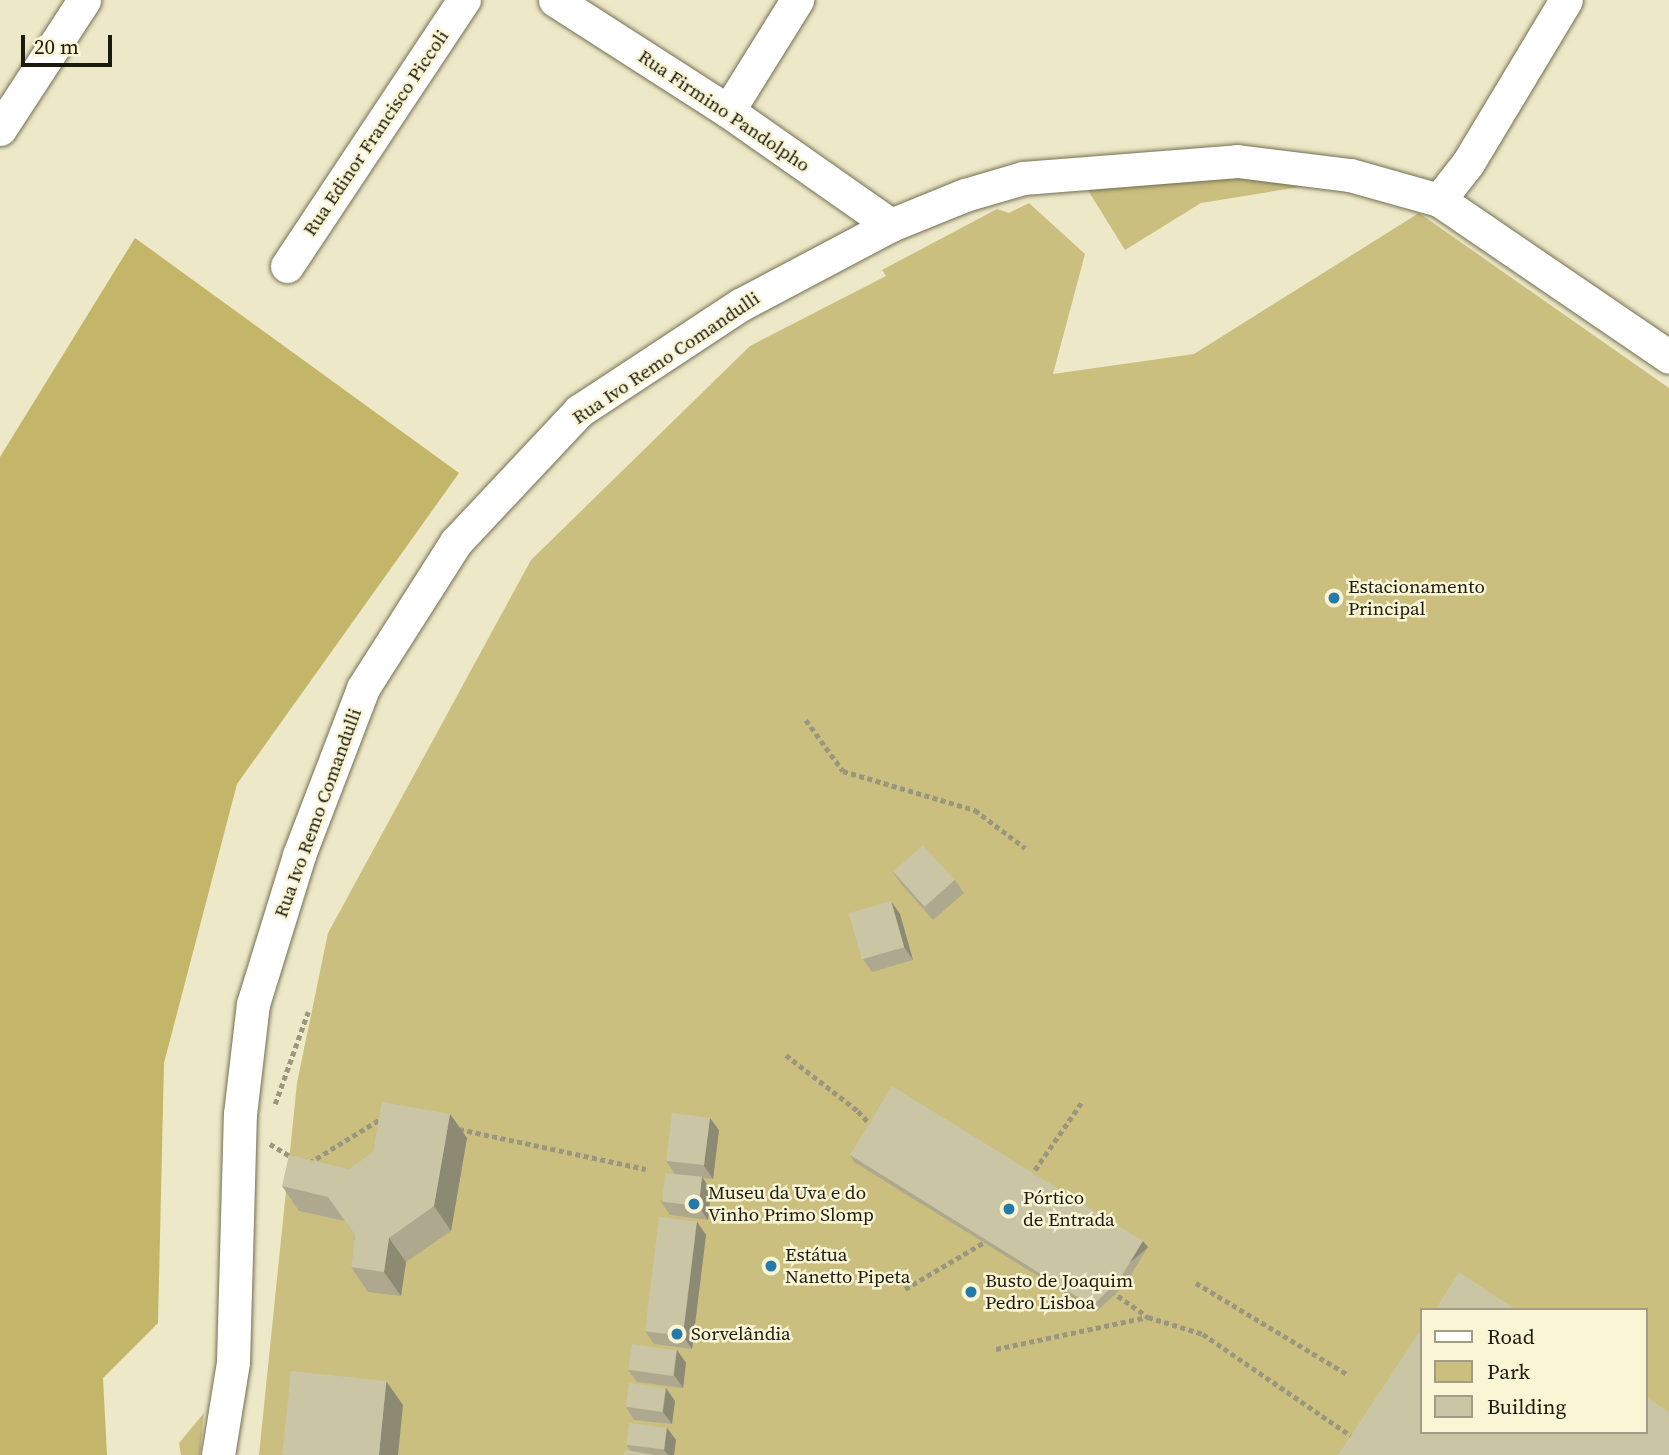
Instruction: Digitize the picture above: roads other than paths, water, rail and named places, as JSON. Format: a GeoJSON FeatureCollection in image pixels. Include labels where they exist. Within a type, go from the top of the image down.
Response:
{"type":"FeatureCollection","features":[{"type":"Feature","properties":{"kind":"street"},"geometry":{"type":"LineString","coordinates":[[0,129],[84,0]]}},
{"type":"Feature","properties":{"kind":"street","name":"Rua Edinor Francisco Piccoli"},"geometry":{"type":"LineString","coordinates":[[287,266],[464,0]]}},
{"type":"Feature","properties":{"kind":"street","name":"Rua Firmino Pandolpho"},"geometry":{"type":"LineString","coordinates":[[555,0],[728,111],[891,225]]}},
{"type":"Feature","properties":{"kind":"street"},"geometry":{"type":"LineString","coordinates":[[728,111],[797,0]]}},
{"type":"Feature","properties":{"kind":"street"},"geometry":{"type":"LineString","coordinates":[[1439,200],[1468,163],[1566,0]]}},
{"type":"Feature","properties":{"kind":"street","name":"Rua Ivo Remo Comandulli"},"geometry":{"type":"LineString","coordinates":[[218,1455],[233,1362],[240,1114],[253,1004],[299,855],[363,688],[456,542],[579,411],[740,305],[891,225],[965,195],[1023,178],[1237,162],[1350,175],[1439,200],[1669,357]]}},
{"type":"Feature","properties":{"kind":"place","name":"Estacionamento Principal"},"geometry":{"type":"Point","coordinates":[1334,598]}},
{"type":"Feature","properties":{"kind":"place","name":"Museu da Uva e do Vinho Primo Slomp"},"geometry":{"type":"Point","coordinates":[694,1204]}},
{"type":"Feature","properties":{"kind":"place","name":"Pórtico de Entrada"},"geometry":{"type":"Point","coordinates":[1009,1209]}},
{"type":"Feature","properties":{"kind":"place","name":"Estátua Nanetto Pipeta"},"geometry":{"type":"Point","coordinates":[771,1266]}},
{"type":"Feature","properties":{"kind":"place","name":"Busto de Joaquim Pedro Lisboa"},"geometry":{"type":"Point","coordinates":[971,1292]}},
{"type":"Feature","properties":{"kind":"place","name":"Sorvelândia"},"geometry":{"type":"Point","coordinates":[677,1334]}}]}
